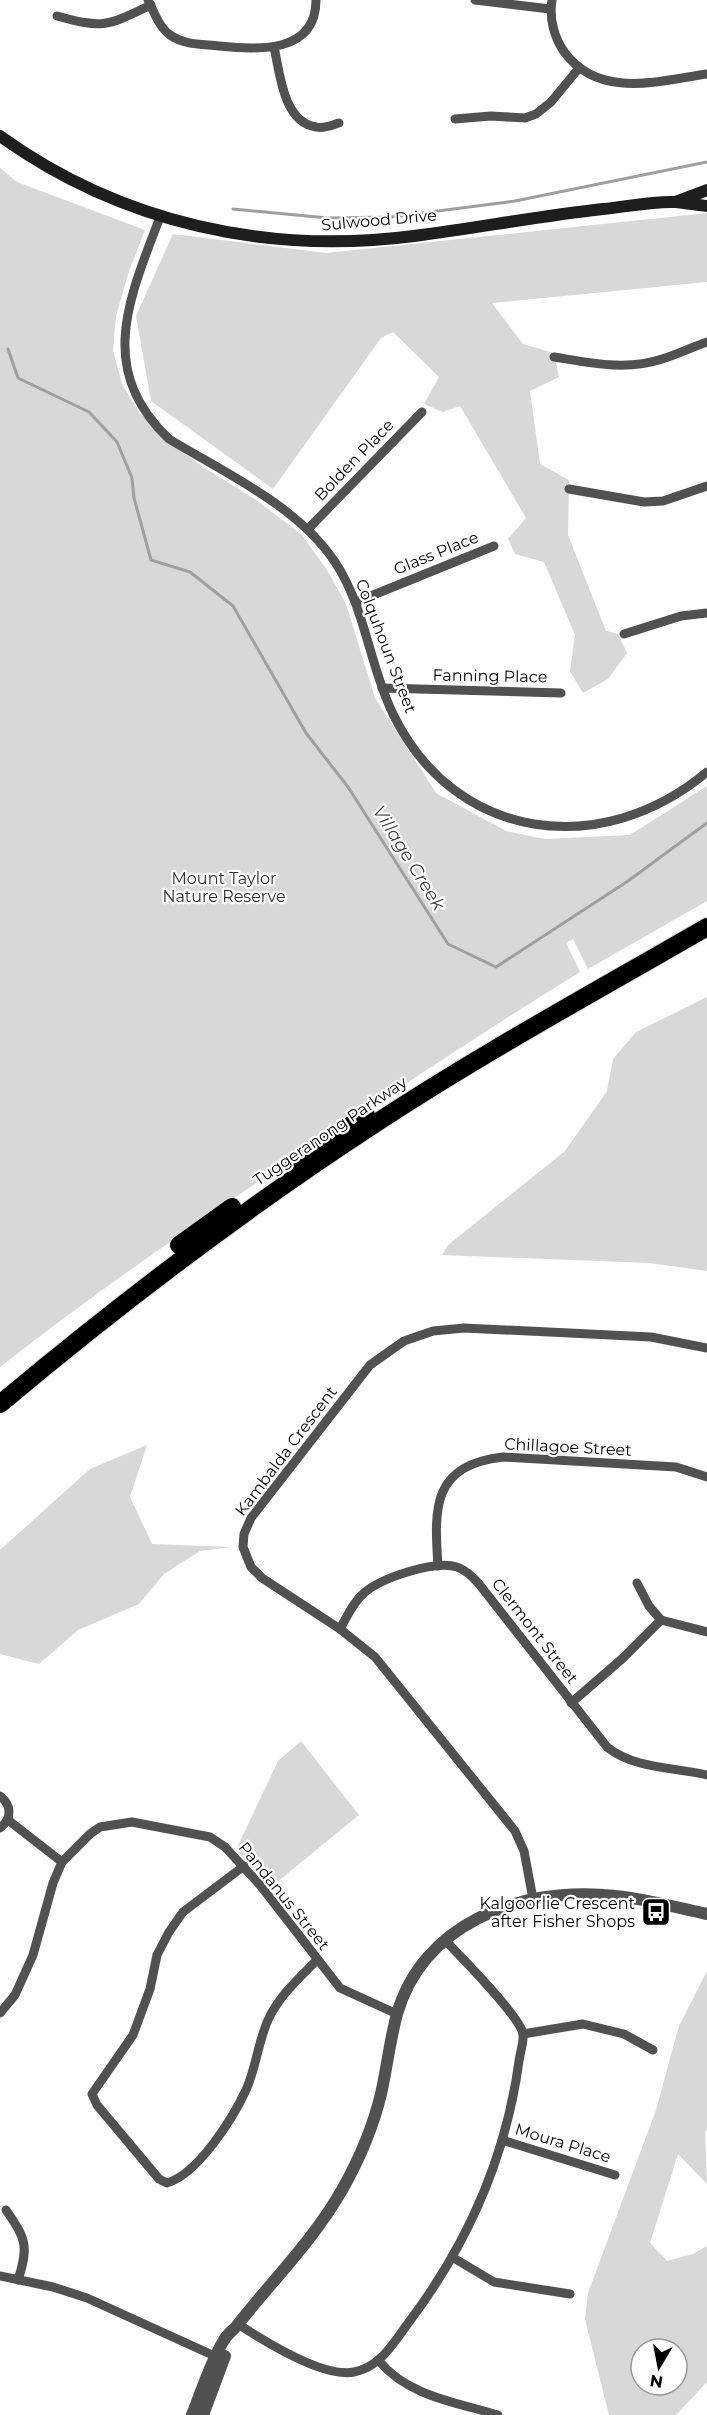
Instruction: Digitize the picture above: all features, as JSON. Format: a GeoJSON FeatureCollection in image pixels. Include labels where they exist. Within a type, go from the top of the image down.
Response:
{"type":"FeatureCollection","features":[{"type":"Feature","properties":{"kind":"highway","name":"Tuggeranong Parkway"},"geometry":{"type":"LineString","coordinates":[[0,1389],[64,1334],[143,1272],[338,1132],[471,1050],[707,913]]}},
{"type":"Feature","properties":{"kind":"highway","name":"Tuggeranong Parkway"},"geometry":{"type":"LineString","coordinates":[[0,1404],[148,1284],[367,1128],[490,1053],[707,927]]}},
{"type":"Feature","properties":{"kind":"main road","name":"Sulwood Drive"},"geometry":{"type":"LineString","coordinates":[[0,136],[58,173],[98,193],[160,217],[227,233],[274,240],[344,242],[380,240],[547,215],[674,202],[707,206]]}},
{"type":"Feature","properties":{"kind":"main road","name":"Sulwood Drive"},"geometry":{"type":"LineString","coordinates":[[674,202],[707,190]]}},
{"type":"Feature","properties":{"kind":"street"},"geometry":{"type":"LineString","coordinates":[[57,16],[102,25],[117,21],[149,3],[164,30],[185,42],[252,50],[274,47],[302,35],[309,27],[314,15],[316,0]]}},
{"type":"Feature","properties":{"kind":"street"},"geometry":{"type":"LineString","coordinates":[[475,0],[551,4],[553,26],[559,43],[579,68],[602,80],[629,85],[707,74]]}},
{"type":"Feature","properties":{"kind":"street"},"geometry":{"type":"LineString","coordinates":[[274,47],[286,96],[295,114],[316,127],[339,123]]}},
{"type":"Feature","properties":{"kind":"street"},"geometry":{"type":"LineString","coordinates":[[455,119],[491,116],[525,118],[536,114],[551,102],[579,68]]}},
{"type":"Feature","properties":{"kind":"street","name":"Colquhoun Street"},"geometry":{"type":"LineString","coordinates":[[160,217],[131,295],[125,330],[125,354],[129,376],[142,407],[154,425],[169,439],[279,505],[308,529],[335,562],[356,602],[382,688],[408,741],[434,774],[466,800],[489,812],[511,820],[555,826],[584,825],[614,820],[642,811],[670,798],[707,772]]}},
{"type":"Feature","properties":{"kind":"street"},"geometry":{"type":"LineString","coordinates":[[554,357],[603,366],[627,366],[662,359],[707,342]]}},
{"type":"Feature","properties":{"kind":"street","name":"Bolden Place"},"geometry":{"type":"LineString","coordinates":[[308,529],[422,412]]}},
{"type":"Feature","properties":{"kind":"street"},"geometry":{"type":"LineString","coordinates":[[569,489],[644,502],[663,501],[707,486]]}},
{"type":"Feature","properties":{"kind":"street","name":"Glass Place"},"geometry":{"type":"LineString","coordinates":[[356,602],[494,546]]}},
{"type":"Feature","properties":{"kind":"street"},"geometry":{"type":"LineString","coordinates":[[624,634],[681,616],[707,613]]}},
{"type":"Feature","properties":{"kind":"street","name":"Fanning Place"},"geometry":{"type":"LineString","coordinates":[[382,688],[561,693]]}},
{"type":"Feature","properties":{"kind":"street","name":"Kambalda Crescent"},"geometry":{"type":"LineString","coordinates":[[533,1899],[524,1851],[515,1831],[387,1669],[340,1629],[262,1578],[251,1568],[243,1548],[244,1534],[251,1518],[370,1365],[404,1341],[434,1331],[464,1328],[651,1337],[707,1348]]}},
{"type":"Feature","properties":{"kind":"street","name":"Chillagoe Street"},"geometry":{"type":"LineString","coordinates":[[438,1566],[435,1525],[440,1497],[454,1475],[468,1465],[503,1457],[676,1467],[707,1477]]}},
{"type":"Feature","properties":{"kind":"street","name":"Clermont Street"},"geometry":{"type":"LineString","coordinates":[[340,1629],[361,1595],[372,1587],[399,1575],[438,1566],[448,1565],[464,1569],[479,1584],[596,1736],[617,1755],[636,1763],[707,1775]]}},
{"type":"Feature","properties":{"kind":"street"},"geometry":{"type":"LineString","coordinates":[[637,1583],[649,1606],[661,1620],[707,1632]]}},
{"type":"Feature","properties":{"kind":"street"},"geometry":{"type":"LineString","coordinates":[[571,1702],[623,1658],[661,1620]]}},
{"type":"Feature","properties":{"kind":"street"},"geometry":{"type":"LineString","coordinates":[[0,1796],[9,1806],[8,1820],[0,1828]]}},
{"type":"Feature","properties":{"kind":"street"},"geometry":{"type":"LineString","coordinates":[[8,1820],[62,1862]]}},
{"type":"Feature","properties":{"kind":"street","name":"Pandanus Street"},"geometry":{"type":"LineString","coordinates":[[1,2010],[15,1995],[33,1955],[53,1883],[62,1862],[100,1827],[132,1822],[210,1838],[225,1846],[244,1866],[340,1988],[398,2014]]}},
{"type":"Feature","properties":{"kind":"street"},"geometry":{"type":"LineString","coordinates":[[244,1866],[183,1912],[169,1932],[157,1955],[150,1989],[133,2036],[92,2094],[97,2105],[159,2180],[167,2182],[180,2177],[207,2151],[222,2132],[246,2090],[268,2019],[291,1986],[317,1960]]}},
{"type":"Feature","properties":{"kind":"street"},"geometry":{"type":"LineString","coordinates":[[203,2415],[225,2338],[317,2227],[356,2163],[381,2095],[398,2014],[407,1988],[420,1967],[445,1940],[494,1910],[514,1902],[533,1899],[603,1894],[707,1914]]}},
{"type":"Feature","properties":{"kind":"street"},"geometry":{"type":"LineString","coordinates":[[687,1910],[707,1921]]}},
{"type":"Feature","properties":{"kind":"street"},"geometry":{"type":"LineString","coordinates":[[238,2324],[279,2349],[328,2370],[356,2372],[379,2361],[436,2286],[473,2219],[490,2180],[502,2140],[517,2076],[523,2034],[514,2017],[445,1940]]}},
{"type":"Feature","properties":{"kind":"street"},"geometry":{"type":"LineString","coordinates":[[523,2034],[584,2024],[624,2034],[653,2050]]}},
{"type":"Feature","properties":{"kind":"street","name":"Moura Place"},"geometry":{"type":"LineString","coordinates":[[502,2140],[615,2175]]}},
{"type":"Feature","properties":{"kind":"street"},"geometry":{"type":"LineString","coordinates":[[6,2210],[18,2228],[25,2248],[25,2257],[18,2280]]}},
{"type":"Feature","properties":{"kind":"street"},"geometry":{"type":"LineString","coordinates":[[452,2257],[494,2282],[570,2294]]}},
{"type":"Feature","properties":{"kind":"street"},"geometry":{"type":"LineString","coordinates":[[0,2276],[53,2287],[87,2298],[220,2358]]}},
{"type":"Feature","properties":{"kind":"street"},"geometry":{"type":"LineString","coordinates":[[192,2415],[220,2358]]}},
{"type":"Feature","properties":{"kind":"street"},"geometry":{"type":"LineString","coordinates":[[379,2361],[389,2373],[411,2388],[498,2415]]}},
{"type":"Feature","properties":{"kind":"green space","name":"Mount Taylor Nature Reserve"},"geometry":{"type":"Polygon","coordinates":[[[0,168],[17,182],[145,230],[129,271],[116,316],[113,350],[122,384],[139,412],[168,442],[256,500],[302,535],[327,570],[346,604],[375,698],[436,793],[506,831],[545,839],[630,835],[707,786],[707,901],[588,969],[573,939],[566,943],[580,972],[448,1056],[237,1196],[38,1337],[0,1367],[0,168]]]}},
{"type":"Feature","properties":{"kind":"green space"},"geometry":{"type":"Polygon","coordinates":[[[707,213],[707,282],[492,303],[523,344],[554,353],[559,377],[530,391],[540,464],[569,480],[568,535],[606,631],[618,634],[627,653],[608,679],[583,693],[570,671],[575,635],[544,562],[515,554],[508,539],[526,518],[460,406],[443,412],[424,404],[439,377],[393,332],[381,338],[273,489],[151,401],[136,316],[173,234],[326,253],[707,213]]]}},
{"type":"Feature","properties":{"kind":"green space"},"geometry":{"type":"Polygon","coordinates":[[[707,997],[707,1271],[649,1263],[442,1255],[448,1245],[565,1151],[607,1091],[613,1059],[636,1032],[707,997]]]}},
{"type":"Feature","properties":{"kind":"green space"},"geometry":{"type":"Polygon","coordinates":[[[147,1445],[130,1497],[152,1544],[231,1547],[200,1551],[164,1574],[139,1604],[78,1630],[39,1664],[0,1654],[0,1550],[90,1469],[147,1445]]]}},
{"type":"Feature","properties":{"kind":"green space"},"geometry":{"type":"Polygon","coordinates":[[[301,1741],[359,1815],[271,1887],[236,1850],[278,1761],[301,1741]]]}},
{"type":"Feature","properties":{"kind":"green space"},"geometry":{"type":"Polygon","coordinates":[[[707,1971],[707,2130],[705,2132],[707,2184],[678,2154],[650,2243],[667,2261],[693,2254],[707,2246],[707,2382],[676,2415],[609,2415],[585,2319],[588,2293],[656,2110],[679,2026],[707,1971]]]}},
{"type":"Feature","properties":{"kind":"waterway"},"geometry":{"type":"LineString","coordinates":[[233,209],[328,218],[391,217],[515,201],[707,162]]}},
{"type":"Feature","properties":{"kind":"waterway","name":"Village Creek"},"geometry":{"type":"LineString","coordinates":[[8,349],[18,378],[89,412],[117,442],[132,478],[134,498],[151,560],[190,572],[233,606],[306,733],[348,787],[448,944],[496,967],[628,881],[707,823]]}},
{"type":"Feature","properties":{"kind":"place","name":"Kalgoorlie Crescent after Fisher Shops"},"geometry":{"type":"Point","coordinates":[656,1912]}}]}
